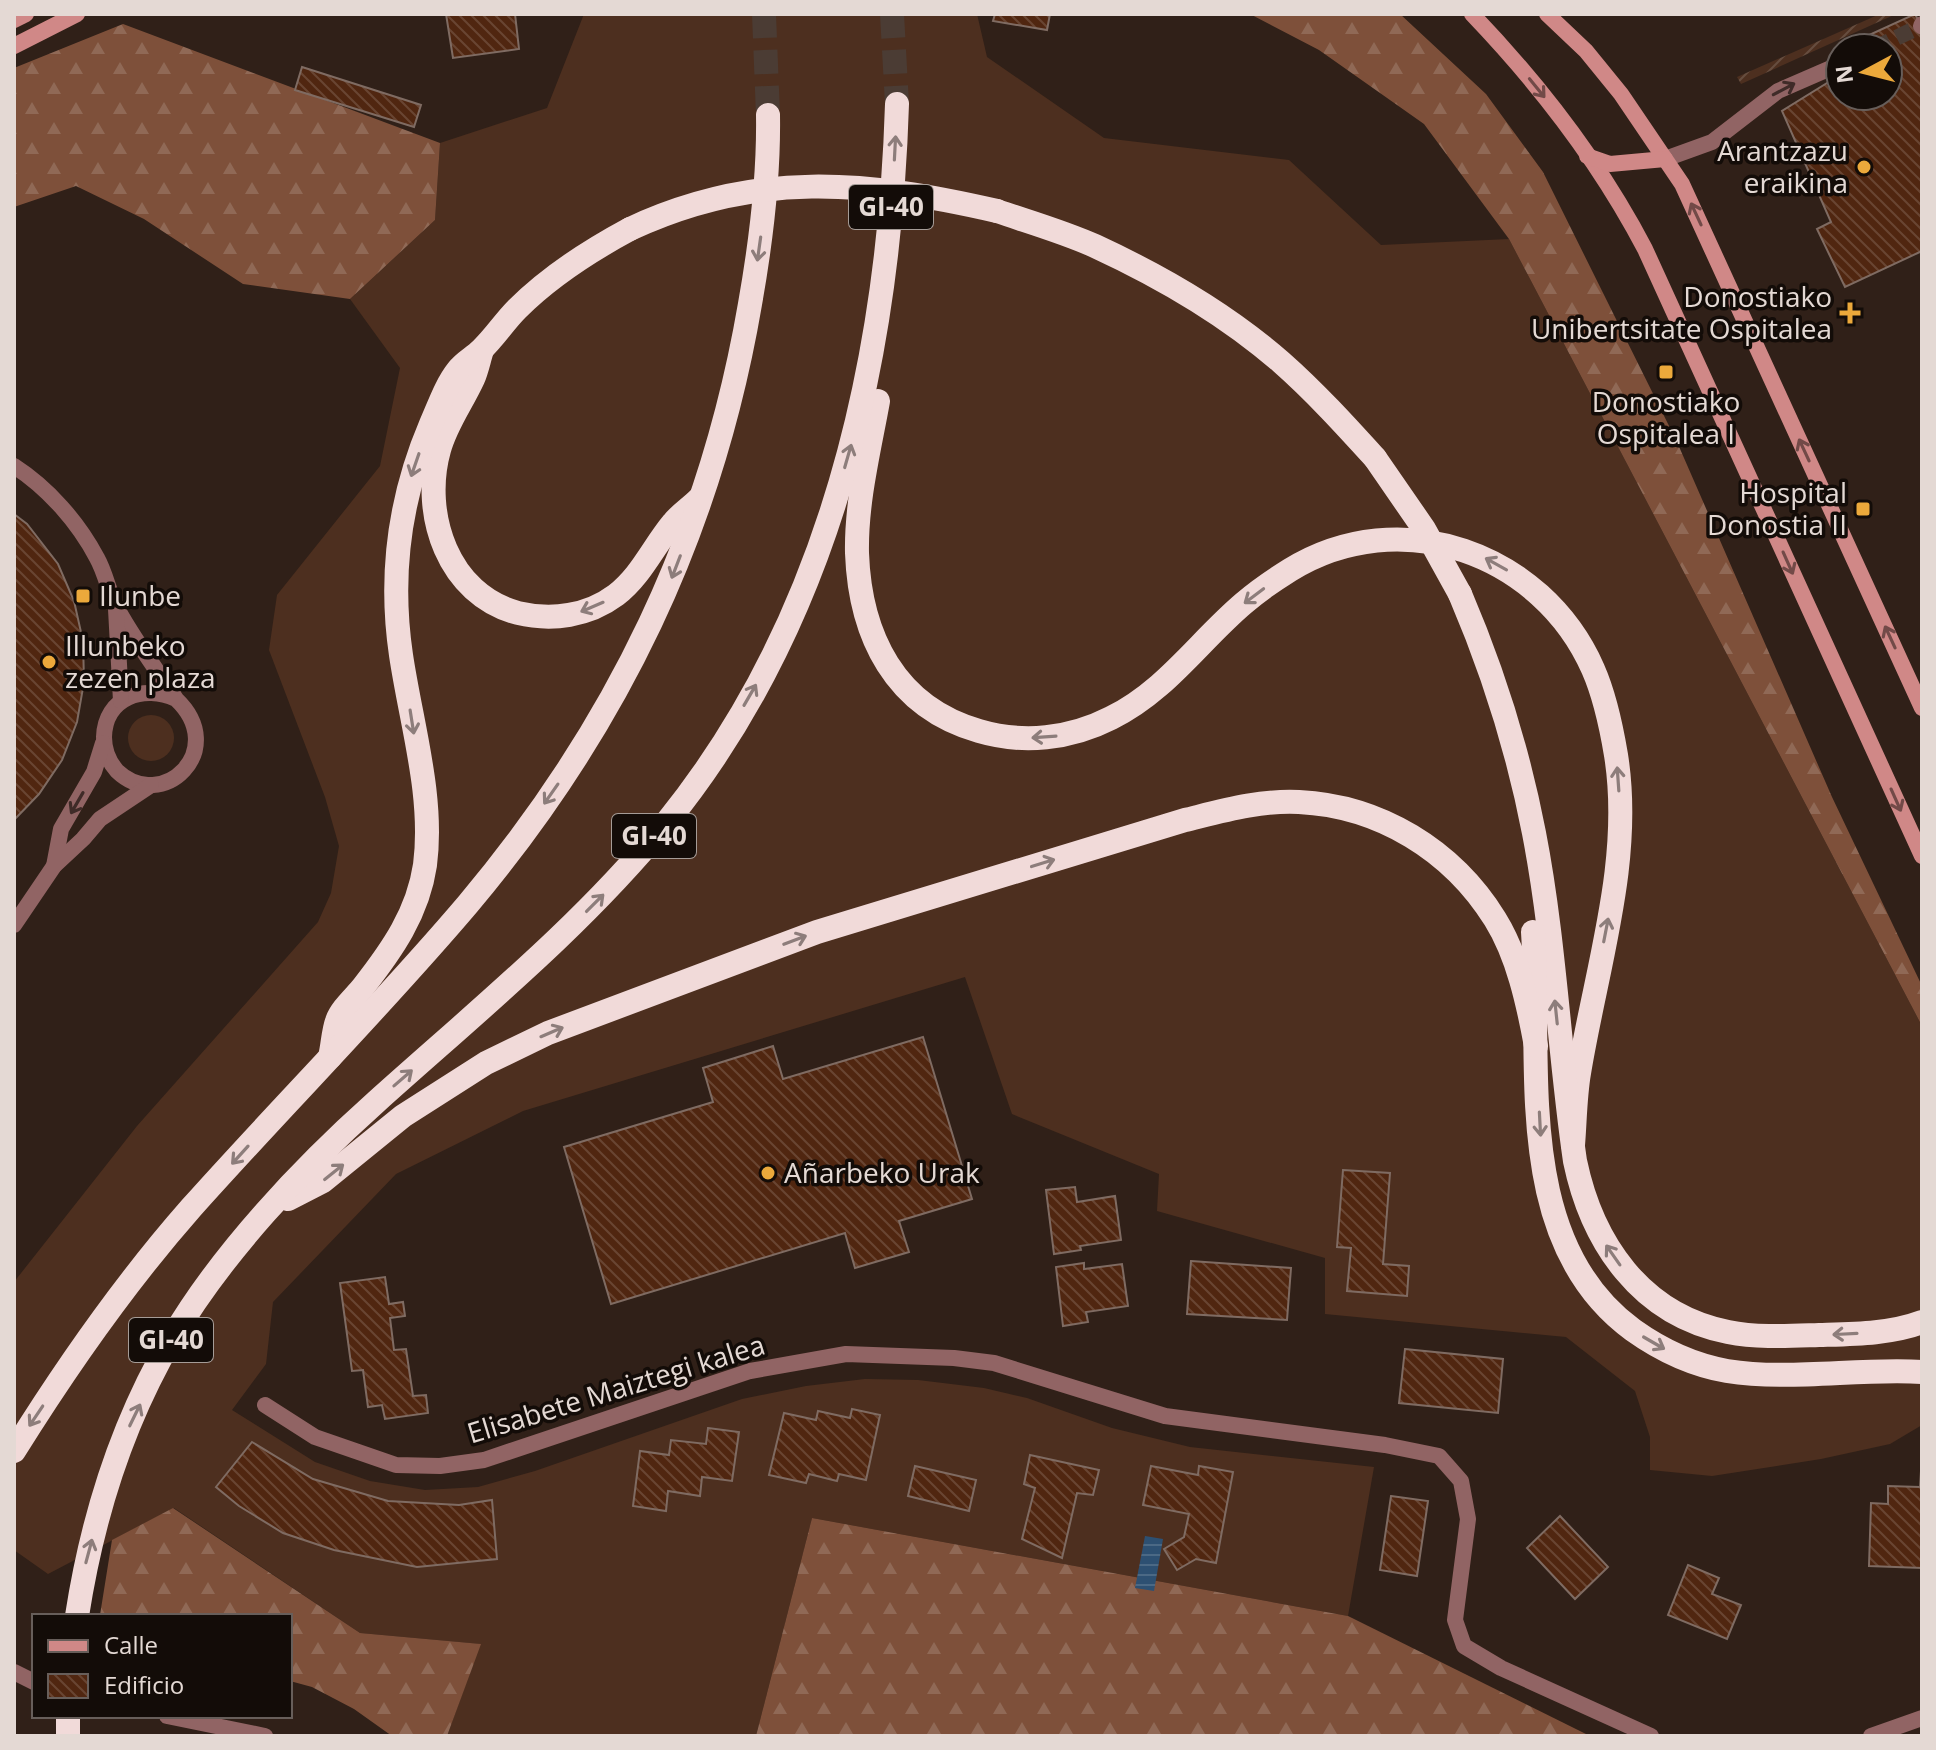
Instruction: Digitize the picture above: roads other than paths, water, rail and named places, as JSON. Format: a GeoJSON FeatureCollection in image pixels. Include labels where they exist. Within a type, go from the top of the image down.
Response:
{"type":"FeatureCollection","features":[{"type":"Feature","properties":{"kind":"highway","name":"GI-40"},"geometry":{"type":"LineString","coordinates":[[77,1614],[84,1570],[105,1487],[129,1426],[172,1338],[216,1275],[267,1211],[372,1105],[508,987],[600,898],[667,821],[711,761],[765,671],[802,594],[839,489],[858,422],[874,350],[890,230],[897,104]]}},
{"type":"Feature","properties":{"kind":"highway","name":"GI-40"},"geometry":{"type":"LineString","coordinates":[[14,1451],[77,1354],[189,1211],[469,902],[521,837],[575,761],[619,685],[668,587],[704,494],[738,371],[760,242],[768,115]]}},
{"type":"Feature","properties":{"kind":"highway"},"geometry":{"type":"LineString","coordinates":[[330,1057],[338,1018],[389,952],[411,916],[421,889],[427,833],[425,799],[397,627],[397,539],[409,483],[440,402],[459,369],[482,350],[516,310],[578,259],[630,229],[690,203],[769,188],[815,185],[932,196],[997,211],[1092,245],[1154,276],[1216,314],[1279,360],[1323,401],[1375,458],[1424,529],[1460,594],[1486,658],[1516,756],[1534,833],[1573,1145],[1581,1187],[1600,1236],[1631,1279],[1675,1313],[1714,1329],[1756,1336],[1850,1334],[1902,1328],[1922,1322]]}},
{"type":"Feature","properties":{"kind":"highway"},"geometry":{"type":"LineString","coordinates":[[482,350],[473,378],[455,410],[439,450],[434,486],[438,527],[444,549],[473,589],[490,602],[509,611],[543,617],[576,614],[596,607],[616,595],[633,579],[673,522],[704,494]]}},
{"type":"Feature","properties":{"kind":"highway"},"geometry":{"type":"LineString","coordinates":[[874,350],[879,395],[862,488],[857,551],[860,585],[868,623],[887,663],[904,687],[946,720],[1014,738],[1051,737],[1090,728],[1140,702],[1170,678],[1242,604],[1271,583],[1324,553],[1354,543],[1391,539],[1452,546],[1482,556],[1515,575],[1546,600],[1571,630],[1598,682],[1608,710],[1617,759],[1620,807],[1612,899],[1578,1078],[1573,1145]]}},
{"type":"Feature","properties":{"kind":"highway"},"geometry":{"type":"LineString","coordinates":[[1516,756],[1527,834],[1534,941],[1540,1134],[1550,1206],[1570,1258],[1602,1303],[1623,1322],[1671,1353],[1725,1371],[1754,1374],[1883,1369],[1922,1372]]}},
{"type":"Feature","properties":{"kind":"highway"},"geometry":{"type":"LineString","coordinates":[[267,1211],[323,1181],[403,1116],[486,1063],[548,1033],[817,932],[1185,820],[1245,805],[1298,802],[1351,810],[1395,825],[1435,852],[1471,885],[1496,921],[1518,973],[1536,1046]]}},
{"type":"Feature","properties":{"kind":"main road"},"geometry":{"type":"LineString","coordinates":[[14,20],[26,14]]}},
{"type":"Feature","properties":{"kind":"main road"},"geometry":{"type":"LineString","coordinates":[[14,46],[77,14]]}},
{"type":"Feature","properties":{"kind":"main road"},"geometry":{"type":"LineString","coordinates":[[1472,14],[1483,21],[1530,79],[1587,156],[1621,205],[1645,249],[1922,856]]}},
{"type":"Feature","properties":{"kind":"main road"},"geometry":{"type":"LineString","coordinates":[[1546,15],[1586,51],[1621,94],[1688,195],[1922,708]]}},
{"type":"Feature","properties":{"kind":"main road"},"geometry":{"type":"LineString","coordinates":[[1587,156],[1610,164],[1665,159]]}},
{"type":"Feature","properties":{"kind":"street"},"geometry":{"type":"LineString","coordinates":[[1665,159],[1712,142],[1778,91],[1824,71]]}},
{"type":"Feature","properties":{"kind":"street"},"geometry":{"type":"LineString","coordinates":[[14,466],[29,476],[82,534],[97,558],[116,607],[176,699],[187,709],[197,737],[195,752],[178,776],[151,785],[125,778],[114,768],[104,741]]}},
{"type":"Feature","properties":{"kind":"street"},"geometry":{"type":"LineString","coordinates":[[116,607],[121,701]]}},
{"type":"Feature","properties":{"kind":"street"},"geometry":{"type":"LineString","coordinates":[[54,866],[61,829],[94,772],[111,712],[121,701],[148,691],[176,699]]}},
{"type":"Feature","properties":{"kind":"street"},"geometry":{"type":"LineString","coordinates":[[14,925],[54,866],[100,819],[151,785]]}},
{"type":"Feature","properties":{"kind":"street","name":"Elisabete Maiztegi kalea"},"geometry":{"type":"LineString","coordinates":[[265,1405],[315,1437],[396,1465],[440,1466],[484,1460],[750,1371],[846,1354],[923,1357],[994,1363],[1165,1416],[1385,1445],[1439,1456],[1461,1481],[1468,1519],[1455,1620],[1464,1646],[1501,1668],[1651,1736]]}},
{"type":"Feature","properties":{"kind":"street"},"geometry":{"type":"LineString","coordinates":[[14,1672],[32,1681]]}},
{"type":"Feature","properties":{"kind":"street"},"geometry":{"type":"LineString","coordinates":[[177,1718],[265,1736]]}},
{"type":"Feature","properties":{"kind":"street"},"geometry":{"type":"LineString","coordinates":[[1871,1736],[1922,1718]]}},
{"type":"Feature","properties":{"kind":"water"},"geometry":{"type":"Polygon","coordinates":[[[1145,1536],[1163,1539],[1154,1591],[1135,1588],[1145,1536]]]}},
{"type":"Feature","properties":{"kind":"tunnel"},"geometry":{"type":"LineString","coordinates":[[764,14],[768,115]]}},
{"type":"Feature","properties":{"kind":"tunnel"},"geometry":{"type":"LineString","coordinates":[[892,14],[897,104]]}},
{"type":"Feature","properties":{"kind":"tunnel"},"geometry":{"type":"LineString","coordinates":[[1904,34],[1921,26]]}},
{"type":"Feature","properties":{"kind":"place","name":"Arantzazu eraikina"},"geometry":{"type":"Point","coordinates":[1864,167]}},
{"type":"Feature","properties":{"kind":"place","name":"Donostiako Unibertsitate Ospitalea"},"geometry":{"type":"Point","coordinates":[1850,313]}},
{"type":"Feature","properties":{"kind":"place","name":"Donostiako Ospitalea I"},"geometry":{"type":"Point","coordinates":[1666,372]}},
{"type":"Feature","properties":{"kind":"place","name":"Hospital Donostia II"},"geometry":{"type":"Point","coordinates":[1863,509]}},
{"type":"Feature","properties":{"kind":"place","name":"Ilunbe"},"geometry":{"type":"Point","coordinates":[83,596]}},
{"type":"Feature","properties":{"kind":"place","name":"Illunbeko zezen plaza"},"geometry":{"type":"Point","coordinates":[49,662]}},
{"type":"Feature","properties":{"kind":"place","name":"Añarbeko Urak"},"geometry":{"type":"Point","coordinates":[768,1173]}}]}
